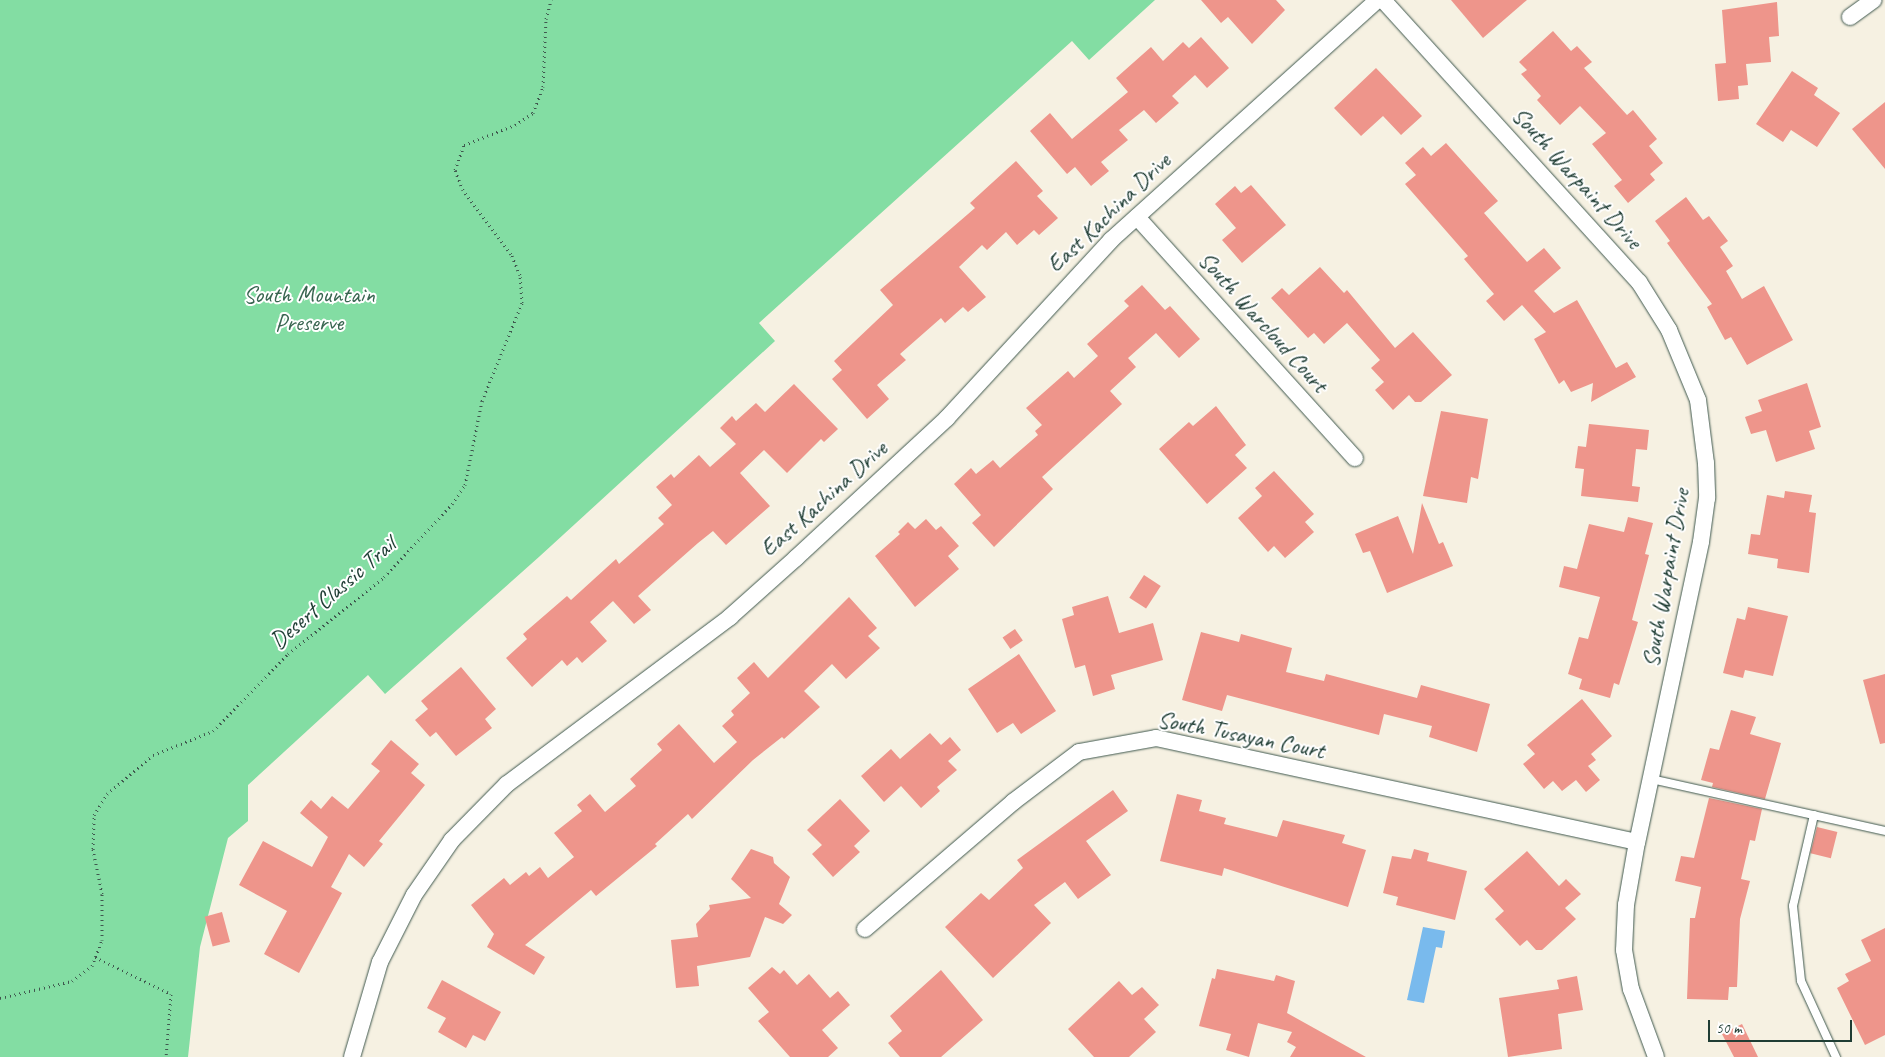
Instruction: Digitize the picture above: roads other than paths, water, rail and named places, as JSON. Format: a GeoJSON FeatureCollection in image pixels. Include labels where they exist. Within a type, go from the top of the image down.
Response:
{"type":"FeatureCollection","features":[{"type":"Feature","properties":{"kind":"street","name":"East Kachina Drive"},"geometry":{"type":"LineString","coordinates":[[352,1057],[380,962],[414,895],[452,840],[508,784],[730,617],[847,511],[947,418],[1080,270],[1378,0]]}},
{"type":"Feature","properties":{"kind":"street","name":"South Warpaint Drive"},"geometry":{"type":"LineString","coordinates":[[1383,0],[1639,282],[1669,330],[1698,400],[1703,425],[1707,498],[1686,620],[1637,842],[1626,905],[1624,950],[1631,989],[1656,1057]]}},
{"type":"Feature","properties":{"kind":"street"},"geometry":{"type":"LineString","coordinates":[[1850,17],[1873,0]]}},
{"type":"Feature","properties":{"kind":"street","name":"South Warcloud Court"},"geometry":{"type":"LineString","coordinates":[[1137,217],[1355,458]]}},
{"type":"Feature","properties":{"kind":"street","name":"South Tusayan Court"},"geometry":{"type":"LineString","coordinates":[[865,929],[1013,802],[1079,752],[1156,738],[1637,842]]}},
{"type":"Feature","properties":{"kind":"lane"},"geometry":{"type":"LineString","coordinates":[[1651,779],[1885,831]]}},
{"type":"Feature","properties":{"kind":"lane"},"geometry":{"type":"LineString","coordinates":[[1814,815],[1793,906],[1801,981],[1836,1057]]}},
{"type":"Feature","properties":{"kind":"water"},"geometry":{"type":"Polygon","coordinates":[[[1423,927],[1445,931],[1442,948],[1436,947],[1424,1003],[1407,1000],[1423,927]]]}},
{"type":"Feature","properties":{"kind":"park label","name":"South Mountain Preserve"},"geometry":{"type":"Point","coordinates":[309,309]}}]}
